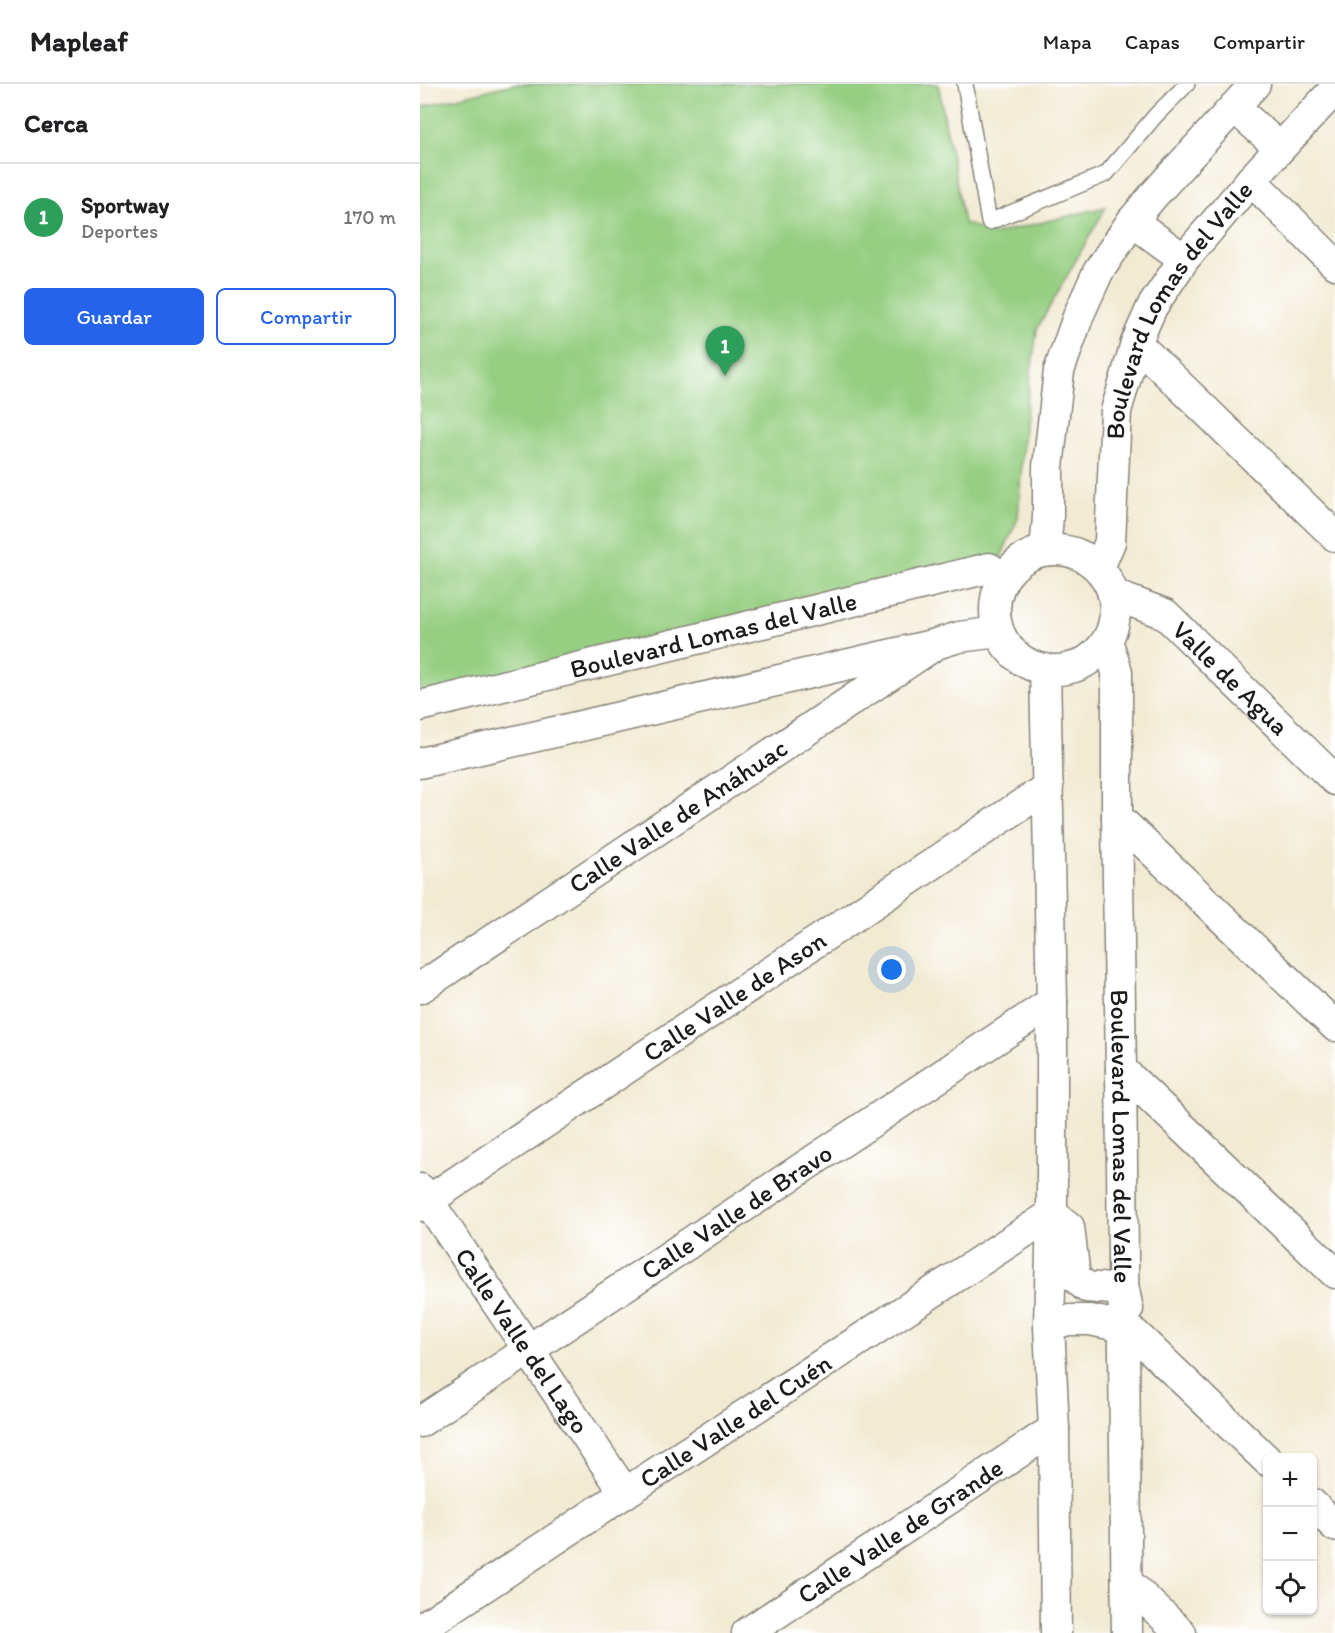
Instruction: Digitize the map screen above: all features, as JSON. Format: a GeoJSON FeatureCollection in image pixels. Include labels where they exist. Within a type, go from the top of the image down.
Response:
{"type":"FeatureCollection","features":[{"type":"Feature","properties":{"kind":"street"},"geometry":{"type":"LineString","coordinates":[[1046,550],[1047,468],[1059,371],[1079,315],[1098,272],[1132,221],[1152,197],[1255,84]]}},
{"type":"Feature","properties":{"kind":"street","name":"Boulevard Lomas del Valle"},"geometry":{"type":"LineString","coordinates":[[1099,568],[1110,542],[1116,411],[1136,343],[1152,307],[1184,260],[1251,180],[1335,89]]}},
{"type":"Feature","properties":{"kind":"street"},"geometry":{"type":"LineString","coordinates":[[1234,107],[1280,148]]}},
{"type":"Feature","properties":{"kind":"street"},"geometry":{"type":"LineString","coordinates":[[1251,180],[1335,264]]}},
{"type":"Feature","properties":{"kind":"street"},"geometry":{"type":"LineString","coordinates":[[1132,221],[1184,260]]}},
{"type":"Feature","properties":{"kind":"street"},"geometry":{"type":"LineString","coordinates":[[1136,343],[1335,536]]}},
{"type":"Feature","properties":{"kind":"street"},"geometry":{"type":"LineString","coordinates":[[1060,549],[1088,558],[1099,568],[1108,580],[1114,595],[1115,611],[1113,626],[1107,640],[1097,653],[1082,664],[1064,669],[1045,669],[1027,664],[1004,643],[998,632],[994,614],[996,595],[1003,578],[1015,564],[1031,554],[1060,549]]}},
{"type":"Feature","properties":{"kind":"street","name":"Boulevard Lomas del Valle"},"geometry":{"type":"LineString","coordinates":[[431,703],[989,568],[1003,578]]}},
{"type":"Feature","properties":{"kind":"street","name":"Valle de Agua"},"geometry":{"type":"LineString","coordinates":[[1114,595],[1165,614],[1335,780]]}},
{"type":"Feature","properties":{"kind":"street"},"geometry":{"type":"LineString","coordinates":[[420,763],[959,638],[998,632]]}},
{"type":"Feature","properties":{"kind":"street","name":"Boulevard Lomas del Valle"},"geometry":{"type":"LineString","coordinates":[[1107,640],[1117,672],[1124,1290],[1130,1331]]}},
{"type":"Feature","properties":{"kind":"street","name":"Calle Valle de Anáhuac"},"geometry":{"type":"LineString","coordinates":[[420,988],[936,644]]}},
{"type":"Feature","properties":{"kind":"street"},"geometry":{"type":"LineString","coordinates":[[1045,669],[1052,1002],[1052,1214],[1049,1325],[1054,1429],[1056,1633]]}},
{"type":"Feature","properties":{"kind":"street"},"geometry":{"type":"LineString","coordinates":[[420,721],[431,703]]}},
{"type":"Feature","properties":{"kind":"street","name":"Calle Valle de Ason"},"geometry":{"type":"LineString","coordinates":[[423,1199],[1048,787]]}},
{"type":"Feature","properties":{"kind":"street"},"geometry":{"type":"LineString","coordinates":[[1117,817],[1335,1026]]}},
{"type":"Feature","properties":{"kind":"street","name":"Calle Valle de Bravo"},"geometry":{"type":"LineString","coordinates":[[420,1422],[1052,1002]]}},
{"type":"Feature","properties":{"kind":"street"},"geometry":{"type":"LineString","coordinates":[[1121,1069],[1335,1274]]}},
{"type":"Feature","properties":{"kind":"street","name":"Calle Valle del Lago"},"geometry":{"type":"LineString","coordinates":[[423,1199],[529,1350],[625,1493]]}},
{"type":"Feature","properties":{"kind":"street"},"geometry":{"type":"LineString","coordinates":[[1052,1214],[1070,1227],[1075,1277],[1079,1282],[1086,1287],[1124,1290]]}},
{"type":"Feature","properties":{"kind":"street","name":"Calle Valle del Cuén"},"geometry":{"type":"LineString","coordinates":[[420,1629],[1052,1214]]}},
{"type":"Feature","properties":{"kind":"street"},"geometry":{"type":"LineString","coordinates":[[1049,1325],[1070,1320],[1090,1320],[1130,1331],[1263,1456]]}},
{"type":"Feature","properties":{"kind":"street"},"geometry":{"type":"LineString","coordinates":[[1127,1633],[1130,1331]]}},
{"type":"Feature","properties":{"kind":"street","name":"Calle Valle de Grande"},"geometry":{"type":"LineString","coordinates":[[747,1633],[1054,1429]]}},
{"type":"Feature","properties":{"kind":"street"},"geometry":{"type":"LineString","coordinates":[[1315,1507],[1335,1526]]}},
{"type":"Feature","properties":{"kind":"street"},"geometry":{"type":"LineString","coordinates":[[1126,1582],[1182,1633]]}},
{"type":"Feature","properties":{"kind":"lane"},"geometry":{"type":"LineString","coordinates":[[965,84],[989,222],[1107,174],[1156,115],[1187,84]]}},
{"type":"Feature","properties":{"kind":"green space"},"geometry":{"type":"Polygon","coordinates":[[[513,84],[938,84],[964,223],[994,234],[1106,207],[1037,329],[1024,423],[1018,518],[1000,559],[420,697],[420,107],[513,84]]]}},
{"type":"Feature","properties":{"kind":"place","name":"Sportway"},"geometry":{"type":"Point","coordinates":[725,376]}}]}
